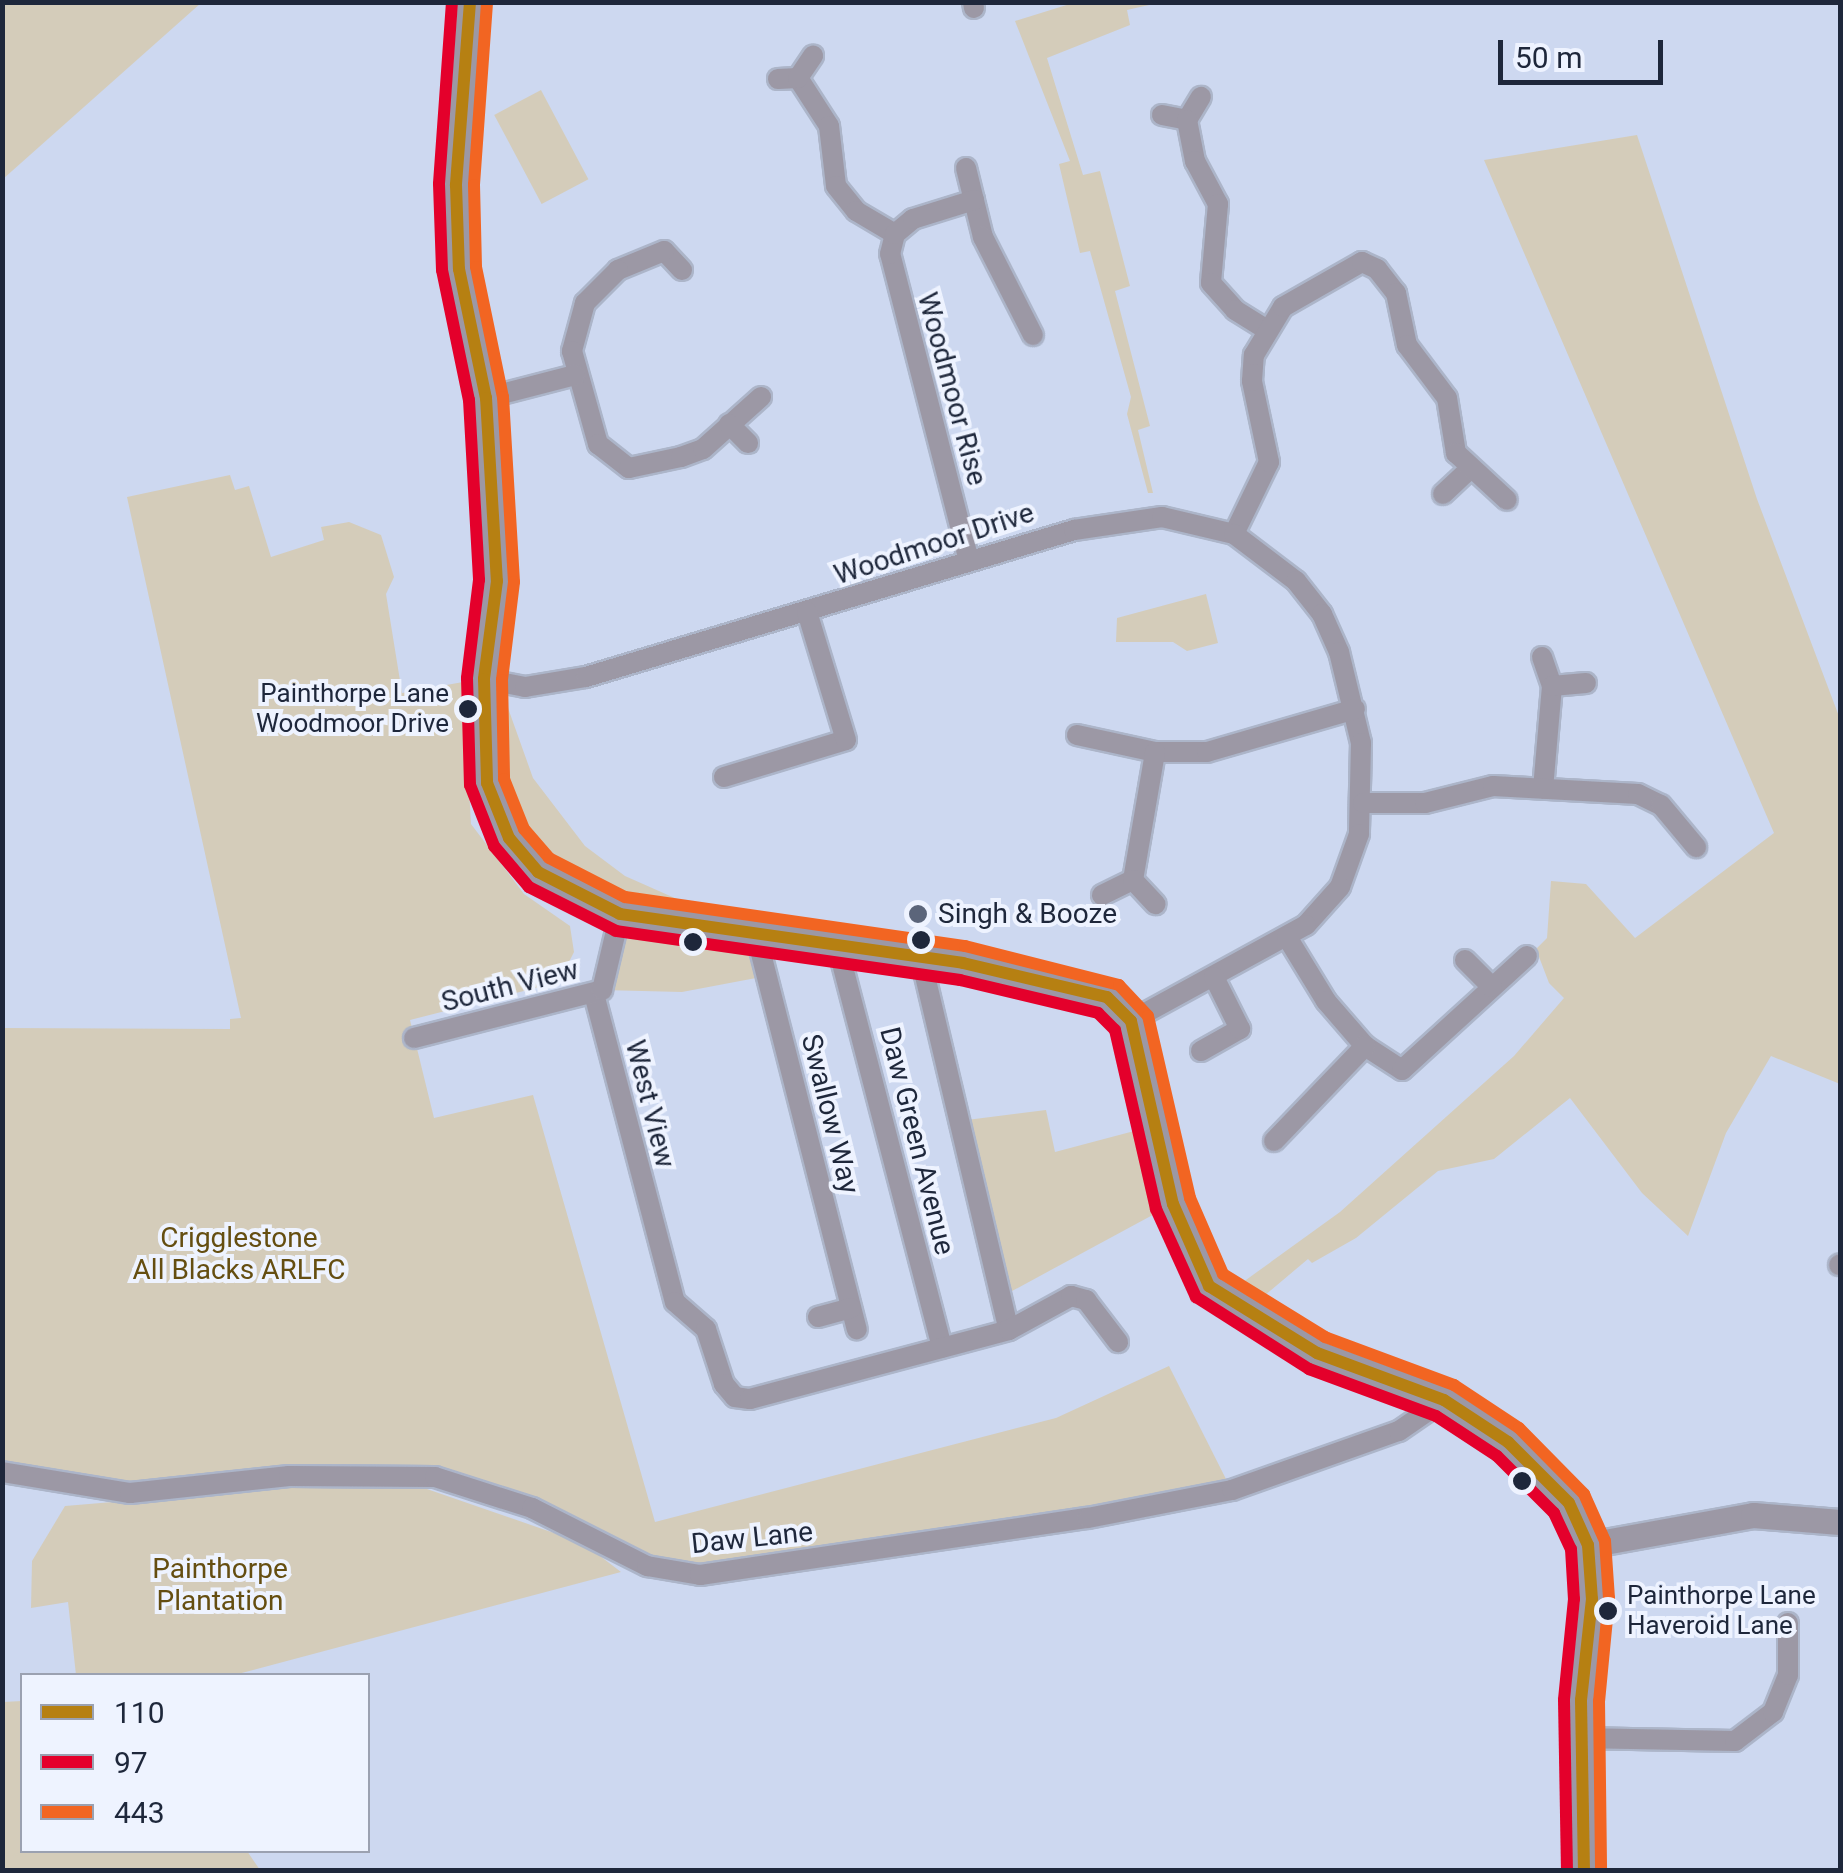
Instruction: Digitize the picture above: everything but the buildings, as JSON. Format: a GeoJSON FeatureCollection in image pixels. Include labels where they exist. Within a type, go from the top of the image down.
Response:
{"type":"FeatureCollection","features":[{"type":"Feature","properties":{"kind":"street"},"geometry":{"type":"LineString","coordinates":[[470,2],[456,186],[459,269],[486,398],[497,580],[484,679],[487,783],[509,838],[538,872],[620,914],[921,958],[1108,997],[1131,1021],[1173,1204],[1209,1286],[1317,1353],[1444,1400],[1508,1442],[1550,1481],[1588,1545],[1592,1599],[1580,1738],[1584,1870]]}},
{"type":"Feature","properties":{"kind":"street"},"geometry":{"type":"LineString","coordinates":[[813,56],[788,79],[829,126],[836,186],[856,211],[894,234],[913,219],[974,200]]}},
{"type":"Feature","properties":{"kind":"street"},"geometry":{"type":"LineString","coordinates":[[1200,97],[1187,120],[1194,161],[1218,204],[1211,283],[1235,310],[1266,329]]}},
{"type":"Feature","properties":{"kind":"street"},"geometry":{"type":"LineString","coordinates":[[1162,116],[1187,120]]}},
{"type":"Feature","properties":{"kind":"street"},"geometry":{"type":"LineString","coordinates":[[966,168],[983,238],[1033,335]]}},
{"type":"Feature","properties":{"kind":"street","name":"Woodmoor Rise"},"geometry":{"type":"LineString","coordinates":[[894,234],[892,280],[913,330],[968,557]]}},
{"type":"Feature","properties":{"kind":"street"},"geometry":{"type":"LineString","coordinates":[[682,270],[664,250],[599,284],[576,328],[575,375],[598,444],[629,468],[703,449],[761,397]]}},
{"type":"Feature","properties":{"kind":"street"},"geometry":{"type":"LineString","coordinates":[[1234,534],[1269,462],[1252,381],[1266,329],[1308,290],[1362,262],[1377,269],[1396,294],[1407,344],[1447,398],[1448,432],[1469,470],[1506,500]]}},
{"type":"Feature","properties":{"kind":"street"},"geometry":{"type":"LineString","coordinates":[[486,398],[575,375]]}},
{"type":"Feature","properties":{"kind":"street"},"geometry":{"type":"LineString","coordinates":[[730,424],[748,443]]}},
{"type":"Feature","properties":{"kind":"street"},"geometry":{"type":"LineString","coordinates":[[1443,494],[1469,470]]}},
{"type":"Feature","properties":{"kind":"street","name":"Woodmoor Drive"},"geometry":{"type":"LineString","coordinates":[[484,679],[525,687],[586,677],[886,590],[968,557],[1059,532],[1162,517],[1234,534],[1296,581],[1322,614],[1355,710],[1363,803],[1340,887],[1325,909],[1287,938],[1131,1021]]}},
{"type":"Feature","properties":{"kind":"street"},"geometry":{"type":"LineString","coordinates":[[724,777],[846,740],[807,612]]}},
{"type":"Feature","properties":{"kind":"street"},"geometry":{"type":"LineString","coordinates":[[1542,657],[1552,686],[1543,789]]}},
{"type":"Feature","properties":{"kind":"street"},"geometry":{"type":"LineString","coordinates":[[1552,686],[1586,683]]}},
{"type":"Feature","properties":{"kind":"street"},"geometry":{"type":"LineString","coordinates":[[1076,735],[1155,752],[1206,752],[1355,710]]}},
{"type":"Feature","properties":{"kind":"street"},"geometry":{"type":"LineString","coordinates":[[1133,880],[1155,752]]}},
{"type":"Feature","properties":{"kind":"street"},"geometry":{"type":"LineString","coordinates":[[1363,803],[1425,803],[1493,786],[1638,794],[1676,805],[1696,846]]}},
{"type":"Feature","properties":{"kind":"street"},"geometry":{"type":"LineString","coordinates":[[1102,895],[1133,880]]}},
{"type":"Feature","properties":{"kind":"street"},"geometry":{"type":"LineString","coordinates":[[1133,880],[1155,904]]}},
{"type":"Feature","properties":{"kind":"street","name":"South View"},"geometry":{"type":"LineString","coordinates":[[414,1038],[602,990],[620,914]]}},
{"type":"Feature","properties":{"kind":"street","name":"Swallow Way"},"geometry":{"type":"LineString","coordinates":[[756,934],[856,1329]]}},
{"type":"Feature","properties":{"kind":"street"},"geometry":{"type":"LineString","coordinates":[[1287,938],[1326,1002],[1365,1046],[1402,1070],[1527,956]]}},
{"type":"Feature","properties":{"kind":"street","name":"Daw Green Avenue"},"geometry":{"type":"LineString","coordinates":[[838,948],[942,1348]]}},
{"type":"Feature","properties":{"kind":"street"},"geometry":{"type":"LineString","coordinates":[[921,958],[1009,1330]]}},
{"type":"Feature","properties":{"kind":"street"},"geometry":{"type":"LineString","coordinates":[[1465,960],[1492,987]]}},
{"type":"Feature","properties":{"kind":"street"},"geometry":{"type":"LineString","coordinates":[[1201,1052],[1240,1029],[1214,976]]}},
{"type":"Feature","properties":{"kind":"street","name":"West View"},"geometry":{"type":"LineString","coordinates":[[594,994],[652,1227],[675,1302],[706,1329],[724,1384],[735,1397],[750,1399],[942,1348]]}},
{"type":"Feature","properties":{"kind":"street"},"geometry":{"type":"LineString","coordinates":[[1274,1141],[1365,1046]]}},
{"type":"Feature","properties":{"kind":"street"},"geometry":{"type":"LineString","coordinates":[[1278,1104],[1294,1121]]}},
{"type":"Feature","properties":{"kind":"street"},"geometry":{"type":"LineString","coordinates":[[942,1348],[1009,1330],[1070,1296],[1086,1300],[1118,1342]]}},
{"type":"Feature","properties":{"kind":"street"},"geometry":{"type":"LineString","coordinates":[[818,1317],[851,1308]]}},
{"type":"Feature","properties":{"kind":"street","name":"Daw Lane"},"geometry":{"type":"LineString","coordinates":[[2,1472],[130,1493],[289,1476],[436,1477],[532,1508],[648,1566],[700,1575],[1088,1518],[1232,1490],[1399,1432],[1444,1400]]}},
{"type":"Feature","properties":{"kind":"street"},"geometry":{"type":"LineString","coordinates":[[1588,1545],[1753,1515],[1840,1522]]}},
{"type":"Feature","properties":{"kind":"street"},"geometry":{"type":"LineString","coordinates":[[1580,1738],[1735,1741],[1773,1712],[1788,1676],[1788,1624]]}},
{"type":"Feature","properties":{"kind":"green space"},"geometry":{"type":"Polygon","coordinates":[[[3,2],[201,2],[201,3],[3,179],[3,2]]]}},
{"type":"Feature","properties":{"kind":"green space"},"geometry":{"type":"Polygon","coordinates":[[[1073,3],[1158,3],[1127,10],[1130,25],[1047,58],[1083,175],[1100,171],[1130,286],[1115,291],[1150,426],[1138,430],[1153,493],[1148,493],[1127,414],[1131,397],[1090,251],[1080,253],[1059,164],[1070,161],[1015,21],[1073,3]]]}},
{"type":"Feature","properties":{"kind":"green space"},"geometry":{"type":"Polygon","coordinates":[[[541,90],[588,179],[542,204],[494,115],[541,90]]]}},
{"type":"Feature","properties":{"kind":"green space"},"geometry":{"type":"Polygon","coordinates":[[[1637,135],[1757,499],[1840,719],[1840,1084],[1771,1056],[1726,1133],[1688,1236],[1642,1193],[1570,1098],[1494,1159],[1438,1171],[1356,1238],[1312,1263],[1308,1259],[1258,1301],[1239,1285],[1340,1212],[1514,1056],[1564,998],[1549,983],[1536,949],[1547,938],[1551,881],[1586,884],[1635,938],[1774,833],[1484,160],[1637,135]]]}},
{"type":"Feature","properties":{"kind":"green space","name":"Crigglestone All Blacks ARLFC"},"geometry":{"type":"Polygon","coordinates":[[[230,475],[235,490],[249,486],[271,557],[324,540],[321,527],[349,522],[381,535],[394,577],[386,594],[402,693],[463,682],[471,824],[524,894],[570,926],[574,952],[559,982],[410,1020],[434,1118],[533,1095],[655,1522],[1056,1418],[1169,1366],[1227,1481],[1088,1518],[668,1572],[435,1477],[164,1491],[3,1472],[3,1028],[230,1029],[230,1019],[241,1018],[127,497],[230,475]]]}},
{"type":"Feature","properties":{"kind":"green space"},"geometry":{"type":"Polygon","coordinates":[[[1206,594],[1218,643],[1187,651],[1173,642],[1116,642],[1117,618],[1206,594]]]}},
{"type":"Feature","properties":{"kind":"green space"},"geometry":{"type":"Polygon","coordinates":[[[498,680],[533,778],[585,846],[625,876],[756,934],[767,976],[682,992],[602,990],[619,915],[538,872],[487,783],[498,680]]]}},
{"type":"Feature","properties":{"kind":"green space"},"geometry":{"type":"Polygon","coordinates":[[[1046,1110],[1055,1152],[1153,1126],[1173,1204],[1001,1297],[959,1121],[1046,1110]]]}},
{"type":"Feature","properties":{"kind":"green space","name":"Painthorpe Plantation"},"geometry":{"type":"Polygon","coordinates":[[[315,1485],[424,1488],[583,1543],[621,1572],[242,1673],[76,1673],[68,1602],[31,1608],[32,1561],[65,1506],[315,1485]]]}},
{"type":"Feature","properties":{"kind":"green space"},"geometry":{"type":"Polygon","coordinates":[[[20,1701],[20,1853],[248,1853],[260,1870],[3,1870],[3,1702],[20,1701]]]}},
{"type":"Feature","properties":{"kind":"transit line","name":"97"},"geometry":{"type":"LineString","coordinates":[[452,2],[439,184],[442,270],[469,400],[479,580],[467,678],[470,785],[494,846],[529,887],[616,931],[960,980],[1098,1013],[1115,1030],[1156,1209],[1196,1297],[1309,1369],[1436,1416],[1497,1456],[1554,1513],[1571,1549],[1574,1599],[1564,1700],[1567,1870]]}},
{"type":"Feature","properties":{"kind":"transit line","name":"110"},"geometry":{"type":"LineString","coordinates":[[470,2],[456,185],[459,269],[486,398],[497,581],[484,679],[487,783],[509,838],[538,872],[620,914],[963,963],[1107,997],[1131,1021],[1173,1204],[1209,1286],[1317,1353],[1444,1400],[1508,1442],[1569,1503],[1588,1545],[1592,1599],[1581,1700],[1584,1870]]}},
{"type":"Feature","properties":{"kind":"transit line","name":"443"},"geometry":{"type":"LineString","coordinates":[[487,3],[474,185],[476,267],[503,397],[514,582],[502,680],[504,779],[524,829],[549,858],[625,897],[965,946],[1119,985],[1148,1016],[1190,1198],[1223,1274],[1325,1337],[1454,1385],[1519,1428],[1584,1494],[1605,1541],[1609,1598],[1599,1701],[1601,1870]]}},
{"type":"Feature","properties":{"kind":"place","name":"Painthorpe Lane Woodmoor Drive"},"geometry":{"type":"Point","coordinates":[468,709]}},
{"type":"Feature","properties":{"kind":"place","name":"Singh & Booze"},"geometry":{"type":"Point","coordinates":[918,914]}},
{"type":"Feature","properties":{"kind":"place","name":"Painthorpe Lane Haveroid Lane"},"geometry":{"type":"Point","coordinates":[1608,1611]}}]}
